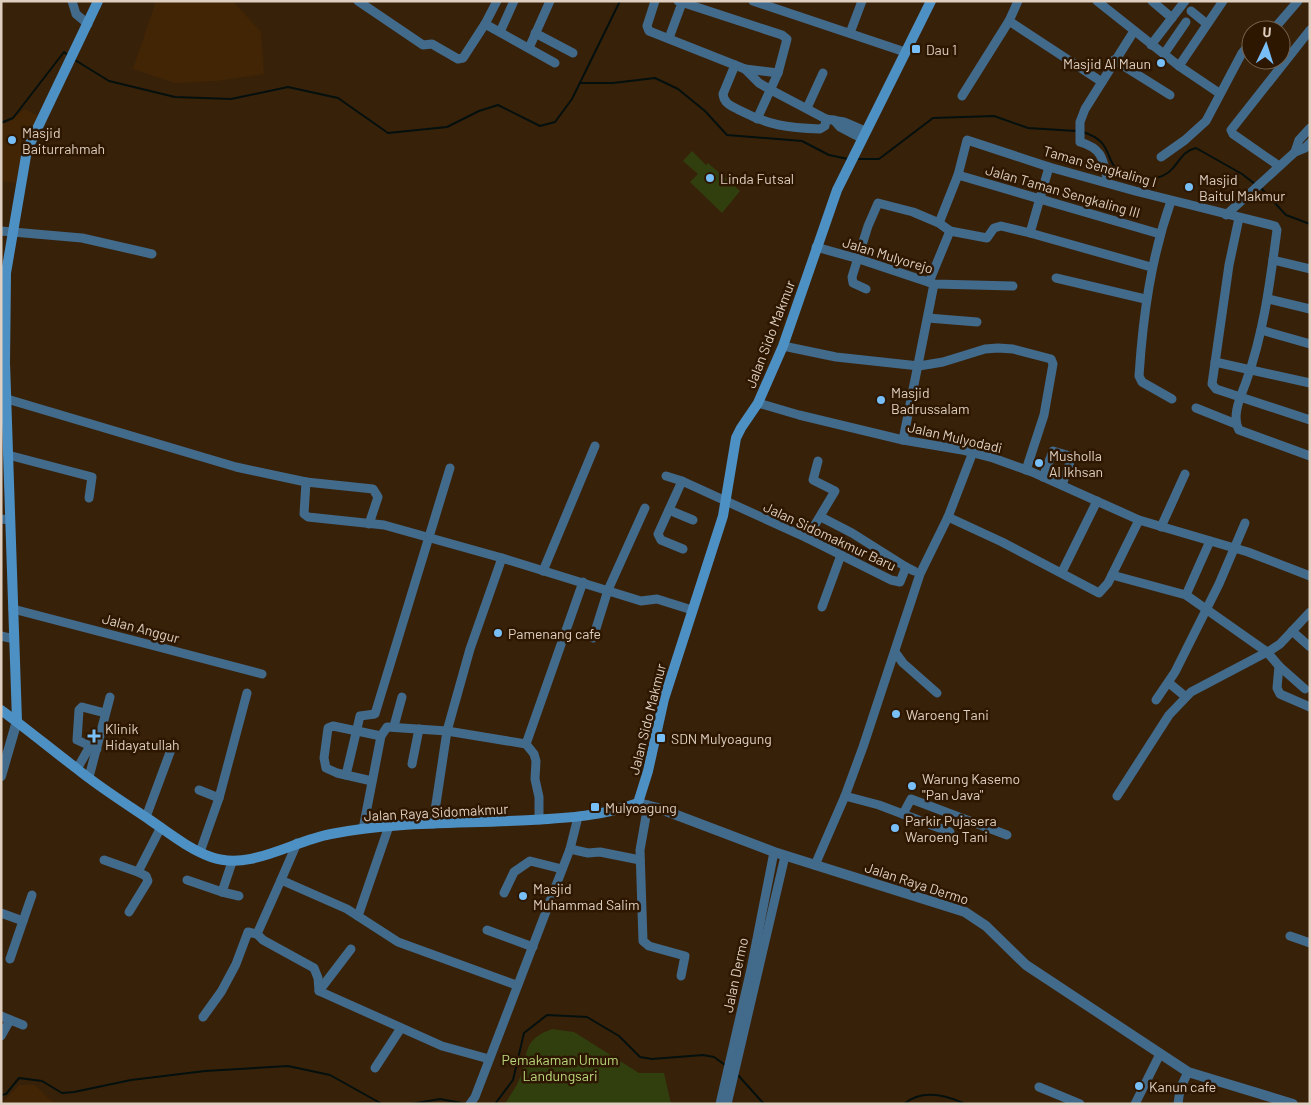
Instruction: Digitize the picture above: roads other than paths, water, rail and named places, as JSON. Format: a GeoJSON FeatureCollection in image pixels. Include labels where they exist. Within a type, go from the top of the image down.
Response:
{"type":"FeatureCollection","features":[{"type":"Feature","properties":{"kind":"main road"},"geometry":{"type":"LineString","coordinates":[[17,721],[13,609],[6,520],[7,399],[3,363],[6,232],[27,150],[77,49],[98,1]]}},
{"type":"Feature","properties":{"kind":"main road","name":"Jalan Sido Makmur"},"geometry":{"type":"LineString","coordinates":[[643,804],[648,771],[664,699],[727,502],[736,438],[740,428],[758,403],[783,346],[816,248],[854,152],[931,1]]}},
{"type":"Feature","properties":{"kind":"main road","name":"Jalan Raya Sidomakmur"},"geometry":{"type":"LineString","coordinates":[[1,710],[88,778],[185,843],[198,851],[232,862],[266,855],[297,843],[363,829],[389,826],[578,817],[614,812],[643,804]]}},
{"type":"Feature","properties":{"kind":"street"},"geometry":{"type":"LineString","coordinates":[[72,1],[76,14],[88,24]]}},
{"type":"Feature","properties":{"kind":"street"},"geometry":{"type":"LineString","coordinates":[[358,1],[423,45],[432,44],[458,59],[463,58],[497,1]]}},
{"type":"Feature","properties":{"kind":"street"},"geometry":{"type":"LineString","coordinates":[[500,32],[514,1]]}},
{"type":"Feature","properties":{"kind":"street"},"geometry":{"type":"LineString","coordinates":[[529,48],[550,1]]}},
{"type":"Feature","properties":{"kind":"street"},"geometry":{"type":"LineString","coordinates":[[655,1],[648,29],[745,69],[778,73]]}},
{"type":"Feature","properties":{"kind":"street"},"geometry":{"type":"LineString","coordinates":[[753,1],[766,3],[905,52]]}},
{"type":"Feature","properties":{"kind":"street"},"geometry":{"type":"LineString","coordinates":[[850,33],[862,1]]}},
{"type":"Feature","properties":{"kind":"street"},"geometry":{"type":"LineString","coordinates":[[962,96],[1009,21],[1018,1]]}},
{"type":"Feature","properties":{"kind":"street"},"geometry":{"type":"LineString","coordinates":[[1096,1],[1179,66],[1219,93]]}},
{"type":"Feature","properties":{"kind":"street"},"geometry":{"type":"LineString","coordinates":[[1152,1],[1172,18]]}},
{"type":"Feature","properties":{"kind":"street"},"geometry":{"type":"LineString","coordinates":[[1151,45],[1186,1]]}},
{"type":"Feature","properties":{"kind":"street"},"geometry":{"type":"LineString","coordinates":[[1179,66],[1223,1]]}},
{"type":"Feature","properties":{"kind":"street"},"geometry":{"type":"LineString","coordinates":[[1282,20],[1298,1]]}},
{"type":"Feature","properties":{"kind":"street"},"geometry":{"type":"LineString","coordinates":[[668,38],[680,2],[785,37],[787,44],[778,73],[757,119]]}},
{"type":"Feature","properties":{"kind":"street"},"geometry":{"type":"LineString","coordinates":[[1191,11],[1207,24]]}},
{"type":"Feature","properties":{"kind":"street"},"geometry":{"type":"LineString","coordinates":[[1009,21],[1102,82]]}},
{"type":"Feature","properties":{"kind":"street"},"geometry":{"type":"LineString","coordinates":[[1164,54],[1186,22]]}},
{"type":"Feature","properties":{"kind":"street"},"geometry":{"type":"LineString","coordinates":[[485,24],[555,62]]}},
{"type":"Feature","properties":{"kind":"street"},"geometry":{"type":"LineString","coordinates":[[1277,167],[1233,134],[1231,130],[1310,30]]}},
{"type":"Feature","properties":{"kind":"street"},"geometry":{"type":"LineString","coordinates":[[1108,183],[1102,158],[1097,149],[1080,142],[1080,122],[1085,109],[1114,60],[1134,31]]}},
{"type":"Feature","properties":{"kind":"street"},"geometry":{"type":"LineString","coordinates":[[535,33],[573,53]]}},
{"type":"Feature","properties":{"kind":"street"},"geometry":{"type":"LineString","coordinates":[[1161,157],[1185,140],[1206,121],[1219,93],[1241,55]]}},
{"type":"Feature","properties":{"kind":"street"},"geometry":{"type":"LineString","coordinates":[[1114,60],[1170,95]]}},
{"type":"Feature","properties":{"kind":"street"},"geometry":{"type":"LineString","coordinates":[[734,65],[724,90],[724,99],[729,104],[757,119],[779,127],[820,129],[830,119]]}},
{"type":"Feature","properties":{"kind":"street"},"geometry":{"type":"LineString","coordinates":[[745,69],[758,83],[863,134]]}},
{"type":"Feature","properties":{"kind":"street"},"geometry":{"type":"LineString","coordinates":[[807,108],[823,73]]}},
{"type":"Feature","properties":{"kind":"street"},"geometry":{"type":"LineString","coordinates":[[1226,215],[1277,167],[1295,152],[1306,146],[1310,128]]}},
{"type":"Feature","properties":{"kind":"street","name":"Taman Sengkaling I"},"geometry":{"type":"LineString","coordinates":[[958,175],[968,140],[1049,167],[1172,201],[1276,226],[1273,260]]}},
{"type":"Feature","properties":{"kind":"street"},"geometry":{"type":"LineString","coordinates":[[1030,233],[1049,167]]}},
{"type":"Feature","properties":{"kind":"street"},"geometry":{"type":"LineString","coordinates":[[939,223],[958,175]]}},
{"type":"Feature","properties":{"kind":"street","name":"Jalan Taman Sengkaling III"},"geometry":{"type":"LineString","coordinates":[[958,175],[1160,234]]}},
{"type":"Feature","properties":{"kind":"street"},"geometry":{"type":"LineString","coordinates":[[1172,201],[1160,234],[1145,299],[1141,330],[1140,379],[1172,399]]}},
{"type":"Feature","properties":{"kind":"street"},"geometry":{"type":"LineString","coordinates":[[866,289],[853,283],[852,280],[868,226],[878,203],[913,212],[939,223],[950,231],[987,238],[992,230],[1002,226],[1152,267]]}},
{"type":"Feature","properties":{"kind":"street"},"geometry":{"type":"LineString","coordinates":[[1239,218],[1229,265],[1215,362],[1214,386],[1310,420]]}},
{"type":"Feature","properties":{"kind":"street"},"geometry":{"type":"LineString","coordinates":[[902,440],[928,318],[932,283],[950,231]]}},
{"type":"Feature","properties":{"kind":"street"},"geometry":{"type":"LineString","coordinates":[[6,232],[82,238],[152,254]]}},
{"type":"Feature","properties":{"kind":"street","name":"Jalan Mulyorejo"},"geometry":{"type":"LineString","coordinates":[[816,248],[859,259],[932,283],[1012,286]]}},
{"type":"Feature","properties":{"kind":"street"},"geometry":{"type":"LineString","coordinates":[[1310,269],[1273,260],[1268,300],[1251,369],[1240,396],[1236,424],[1239,430],[1310,456]]}},
{"type":"Feature","properties":{"kind":"street"},"geometry":{"type":"LineString","coordinates":[[1056,278],[1145,299]]}},
{"type":"Feature","properties":{"kind":"street"},"geometry":{"type":"LineString","coordinates":[[1268,300],[1310,309]]}},
{"type":"Feature","properties":{"kind":"street"},"geometry":{"type":"LineString","coordinates":[[928,318],[977,322]]}},
{"type":"Feature","properties":{"kind":"street"},"geometry":{"type":"LineString","coordinates":[[1261,330],[1310,344]]}},
{"type":"Feature","properties":{"kind":"street"},"geometry":{"type":"LineString","coordinates":[[783,346],[836,357],[919,363],[943,362],[986,349],[998,348],[1013,349],[1053,360],[1044,415],[1026,470]]}},
{"type":"Feature","properties":{"kind":"street"},"geometry":{"type":"LineString","coordinates":[[1215,362],[1310,383]]}},
{"type":"Feature","properties":{"kind":"street"},"geometry":{"type":"LineString","coordinates":[[7,399],[236,467],[306,482],[373,489],[378,497],[370,524]]}},
{"type":"Feature","properties":{"kind":"street","name":"Jalan Mulyodadi"},"geometry":{"type":"LineString","coordinates":[[758,403],[799,416],[831,421],[902,440],[973,452],[1026,470],[1139,520],[1235,548],[1310,576]]}},
{"type":"Feature","properties":{"kind":"street"},"geometry":{"type":"LineString","coordinates":[[1196,408],[1236,424]]}},
{"type":"Feature","properties":{"kind":"street"},"geometry":{"type":"LineString","coordinates":[[544,570],[595,446]]}},
{"type":"Feature","properties":{"kind":"street"},"geometry":{"type":"LineString","coordinates":[[6,447],[92,477],[93,481],[89,498]]}},
{"type":"Feature","properties":{"kind":"street"},"geometry":{"type":"LineString","coordinates":[[1043,477],[1053,451],[1070,456],[1071,459],[1062,485]]}},
{"type":"Feature","properties":{"kind":"street"},"geometry":{"type":"LineString","coordinates":[[815,865],[845,796],[920,574],[948,517],[973,452]]}},
{"type":"Feature","properties":{"kind":"street"},"geometry":{"type":"LineString","coordinates":[[807,538],[835,492],[813,480],[818,461]]}},
{"type":"Feature","properties":{"kind":"street"},"geometry":{"type":"LineString","coordinates":[[346,775],[360,715],[375,714],[450,468]]}},
{"type":"Feature","properties":{"kind":"street"},"geometry":{"type":"LineString","coordinates":[[1161,527],[1185,474]]}},
{"type":"Feature","properties":{"kind":"street","name":"Jalan Sidomakmur Baru"},"geometry":{"type":"LineString","coordinates":[[666,476],[807,538],[898,582],[910,569],[852,533],[821,517]]}},
{"type":"Feature","properties":{"kind":"street"},"geometry":{"type":"LineString","coordinates":[[306,482],[305,516],[384,525],[544,570],[641,601],[657,599],[692,610]]}},
{"type":"Feature","properties":{"kind":"street"},"geometry":{"type":"LineString","coordinates":[[682,482],[658,532],[658,537],[683,549]]}},
{"type":"Feature","properties":{"kind":"street"},"geometry":{"type":"LineString","coordinates":[[1062,572],[1097,501]]}},
{"type":"Feature","properties":{"kind":"street"},"geometry":{"type":"LineString","coordinates":[[592,638],[608,590],[645,508]]}},
{"type":"Feature","properties":{"kind":"street"},"geometry":{"type":"LineString","coordinates":[[669,510],[693,520]]}},
{"type":"Feature","properties":{"kind":"street"},"geometry":{"type":"LineString","coordinates":[[948,517],[1062,572],[1099,593],[1104,590],[1139,520]]}},
{"type":"Feature","properties":{"kind":"street"},"geometry":{"type":"LineString","coordinates":[[1156,700],[1169,683],[1206,609],[1235,548],[1245,522]]}},
{"type":"Feature","properties":{"kind":"street"},"geometry":{"type":"LineString","coordinates":[[1186,595],[1210,541]]}},
{"type":"Feature","properties":{"kind":"street"},"geometry":{"type":"LineString","coordinates":[[822,606],[841,554]]}},
{"type":"Feature","properties":{"kind":"street"},"geometry":{"type":"LineString","coordinates":[[433,824],[447,731],[470,649],[502,558]]}},
{"type":"Feature","properties":{"kind":"street"},"geometry":{"type":"LineString","coordinates":[[1112,575],[1186,595],[1267,652],[1279,666],[1305,689]]}},
{"type":"Feature","properties":{"kind":"street"},"geometry":{"type":"LineString","coordinates":[[526,744],[583,582]]}},
{"type":"Feature","properties":{"kind":"street","name":"Jalan Anggur"},"geometry":{"type":"LineString","coordinates":[[13,609],[262,674]]}},
{"type":"Feature","properties":{"kind":"street"},"geometry":{"type":"LineString","coordinates":[[1117,796],[1164,722],[1186,697],[1202,684],[1267,652],[1292,632],[1310,612]]}},
{"type":"Feature","properties":{"kind":"street"},"geometry":{"type":"LineString","coordinates":[[1292,632],[1310,646]]}},
{"type":"Feature","properties":{"kind":"street"},"geometry":{"type":"LineString","coordinates":[[1,636],[14,639]]}},
{"type":"Feature","properties":{"kind":"street"},"geometry":{"type":"LineString","coordinates":[[895,652],[903,663],[937,693]]}},
{"type":"Feature","properties":{"kind":"street"},"geometry":{"type":"LineString","coordinates":[[1279,666],[1277,688],[1280,694],[1310,708]]}},
{"type":"Feature","properties":{"kind":"street"},"geometry":{"type":"LineString","coordinates":[[1169,683],[1186,697]]}},
{"type":"Feature","properties":{"kind":"street"},"geometry":{"type":"LineString","coordinates":[[198,851],[219,798],[247,693]]}},
{"type":"Feature","properties":{"kind":"street"},"geometry":{"type":"LineString","coordinates":[[88,778],[94,748],[110,697]]}},
{"type":"Feature","properties":{"kind":"street"},"geometry":{"type":"LineString","coordinates":[[394,726],[402,697]]}},
{"type":"Feature","properties":{"kind":"street"},"geometry":{"type":"LineString","coordinates":[[94,748],[77,740],[79,708],[105,713]]}},
{"type":"Feature","properties":{"kind":"street"},"geometry":{"type":"LineString","coordinates":[[1,776],[17,721]]}},
{"type":"Feature","properties":{"kind":"street"},"geometry":{"type":"LineString","coordinates":[[372,781],[328,770],[324,763],[328,728],[333,726],[381,736]]}},
{"type":"Feature","properties":{"kind":"street"},"geometry":{"type":"LineString","coordinates":[[363,829],[381,736],[387,727],[394,726],[447,731],[526,744],[534,754],[536,761],[535,779],[539,797],[539,820]]}},
{"type":"Feature","properties":{"kind":"street"},"geometry":{"type":"LineString","coordinates":[[412,764],[419,729]]}},
{"type":"Feature","properties":{"kind":"street"},"geometry":{"type":"LineString","coordinates":[[146,817],[172,747]]}},
{"type":"Feature","properties":{"kind":"street"},"geometry":{"type":"LineString","coordinates":[[77,770],[94,748]]}},
{"type":"Feature","properties":{"kind":"street"},"geometry":{"type":"LineString","coordinates":[[199,790],[219,798]]}},
{"type":"Feature","properties":{"kind":"street"},"geometry":{"type":"LineString","coordinates":[[845,796],[903,814],[950,832]]}},
{"type":"Feature","properties":{"kind":"street"},"geometry":{"type":"LineString","coordinates":[[903,814],[911,799],[1007,835]]}},
{"type":"Feature","properties":{"kind":"street"},"geometry":{"type":"LineString","coordinates":[[643,804],[640,860],[643,941],[649,946],[684,956],[681,976]]}},
{"type":"Feature","properties":{"kind":"street","name":"Jalan Raya Dermo"},"geometry":{"type":"LineString","coordinates":[[643,804],[785,856],[965,912],[986,926],[1026,965],[1188,1072],[1205,1079],[1293,1104]]}},
{"type":"Feature","properties":{"kind":"street"},"geometry":{"type":"LineString","coordinates":[[472,1100],[570,849],[578,817]]}},
{"type":"Feature","properties":{"kind":"street"},"geometry":{"type":"LineString","coordinates":[[358,916],[389,826]]}},
{"type":"Feature","properties":{"kind":"street"},"geometry":{"type":"LineString","coordinates":[[138,872],[161,827]]}},
{"type":"Feature","properties":{"kind":"street"},"geometry":{"type":"LineString","coordinates":[[257,934],[297,843]]}},
{"type":"Feature","properties":{"kind":"street"},"geometry":{"type":"LineString","coordinates":[[570,849],[588,853],[598,851],[640,860]]}},
{"type":"Feature","properties":{"kind":"street","name":"Jalan Dermo"},"geometry":{"type":"LineString","coordinates":[[724,1101],[754,970],[774,852]]}},
{"type":"Feature","properties":{"kind":"street"},"geometry":{"type":"LineString","coordinates":[[754,970],[785,856]]}},
{"type":"Feature","properties":{"kind":"street"},"geometry":{"type":"LineString","coordinates":[[104,860],[146,876],[148,881],[130,912]]}},
{"type":"Feature","properties":{"kind":"street"},"geometry":{"type":"LineString","coordinates":[[504,893],[514,872],[530,861],[562,870]]}},
{"type":"Feature","properties":{"kind":"street"},"geometry":{"type":"LineString","coordinates":[[222,892],[232,862]]}},
{"type":"Feature","properties":{"kind":"street"},"geometry":{"type":"LineString","coordinates":[[187,880],[239,896]]}},
{"type":"Feature","properties":{"kind":"street"},"geometry":{"type":"LineString","coordinates":[[281,880],[318,895],[358,916],[398,942],[516,985]]}},
{"type":"Feature","properties":{"kind":"street"},"geometry":{"type":"LineString","coordinates":[[10,960],[32,895]]}},
{"type":"Feature","properties":{"kind":"street"},"geometry":{"type":"LineString","coordinates":[[1,913],[23,921]]}},
{"type":"Feature","properties":{"kind":"street"},"geometry":{"type":"LineString","coordinates":[[486,930],[533,946]]}},
{"type":"Feature","properties":{"kind":"street"},"geometry":{"type":"LineString","coordinates":[[203,1017],[221,992],[248,932],[257,934],[263,940],[314,968],[318,978],[319,991]]}},
{"type":"Feature","properties":{"kind":"street"},"geometry":{"type":"LineString","coordinates":[[1290,936],[1310,943]]}},
{"type":"Feature","properties":{"kind":"street"},"geometry":{"type":"LineString","coordinates":[[319,991],[351,949]]}},
{"type":"Feature","properties":{"kind":"street"},"geometry":{"type":"LineString","coordinates":[[319,991],[460,1052],[490,1057]]}},
{"type":"Feature","properties":{"kind":"street"},"geometry":{"type":"LineString","coordinates":[[1,1036],[5,1018],[22,1025]]}},
{"type":"Feature","properties":{"kind":"street"},"geometry":{"type":"LineString","coordinates":[[375,1068],[401,1028]]}},
{"type":"Feature","properties":{"kind":"street"},"geometry":{"type":"LineString","coordinates":[[1134,1104],[1160,1054]]}},
{"type":"Feature","properties":{"kind":"street"},"geometry":{"type":"LineString","coordinates":[[1178,1104],[1180,1089],[1188,1072]]}},
{"type":"Feature","properties":{"kind":"street"},"geometry":{"type":"LineString","coordinates":[[1038,1087],[1080,1104]]}},
{"type":"Feature","properties":{"kind":"waterway"},"geometry":{"type":"LineString","coordinates":[[75,60],[109,81],[175,97],[231,99],[288,87],[338,98],[388,133],[447,127],[479,111],[498,105],[540,126],[555,122],[572,99],[620,1]]}},
{"type":"Feature","properties":{"kind":"waterway"},"geometry":{"type":"LineString","coordinates":[[1,123],[13,118],[64,52],[69,56]]}},
{"type":"Feature","properties":{"kind":"waterway"},"geometry":{"type":"LineString","coordinates":[[580,83],[613,83],[655,78],[678,89],[705,111],[727,135],[802,141],[829,155],[848,159]]}},
{"type":"Feature","properties":{"kind":"waterway"},"geometry":{"type":"LineString","coordinates":[[858,159],[879,159],[933,118],[994,116],[1028,128],[1076,131]]}},
{"type":"Feature","properties":{"kind":"waterway"},"geometry":{"type":"LineString","coordinates":[[1083,132],[1093,136],[1104,146],[1115,169],[1121,175],[1141,179],[1162,176],[1168,173],[1185,153],[1196,148],[1242,174],[1255,184]]}},
{"type":"Feature","properties":{"kind":"waterway"},"geometry":{"type":"LineString","coordinates":[[1261,188],[1286,215],[1310,224]]}},
{"type":"Feature","properties":{"kind":"waterway"},"geometry":{"type":"LineString","coordinates":[[495,1104],[513,1080],[524,1033],[547,1015],[587,1017],[619,1036],[640,1057],[652,1059],[703,1055],[714,1057],[725,1065]]}},
{"type":"Feature","properties":{"kind":"waterway"},"geometry":{"type":"LineString","coordinates":[[1,1095],[6,1094],[19,1078],[42,1081],[62,1093],[131,1080],[205,1071],[288,1066],[330,1075],[382,1104]]}},
{"type":"Feature","properties":{"kind":"waterway"},"geometry":{"type":"LineString","coordinates":[[737,1074],[764,1104]]}},
{"type":"Feature","properties":{"kind":"waterway"},"geometry":{"type":"LineString","coordinates":[[904,1104],[918,1096],[926,1095],[942,1096],[965,1104]]}},
{"type":"Feature","properties":{"kind":"waterway"},"geometry":{"type":"LineString","coordinates":[[411,1104],[440,1099],[467,1104]]}},
{"type":"Feature","properties":{"kind":"place","name":"Dau 1"},"geometry":{"type":"Point","coordinates":[916,49]}},
{"type":"Feature","properties":{"kind":"place","name":"Masjid Al Maun"},"geometry":{"type":"Point","coordinates":[1161,63]}},
{"type":"Feature","properties":{"kind":"place","name":"Masjid Baiturrahmah"},"geometry":{"type":"Point","coordinates":[12,140]}},
{"type":"Feature","properties":{"kind":"place","name":"Linda Futsal"},"geometry":{"type":"Point","coordinates":[710,178]}},
{"type":"Feature","properties":{"kind":"place","name":"Masjid Baitul Makmur"},"geometry":{"type":"Point","coordinates":[1189,187]}},
{"type":"Feature","properties":{"kind":"place","name":"Masjid Badrussalam"},"geometry":{"type":"Point","coordinates":[881,400]}},
{"type":"Feature","properties":{"kind":"place","name":"Musholla Al Ikhsan"},"geometry":{"type":"Point","coordinates":[1039,463]}},
{"type":"Feature","properties":{"kind":"place","name":"Pamenang cafe"},"geometry":{"type":"Point","coordinates":[498,633]}},
{"type":"Feature","properties":{"kind":"place","name":"Waroeng Tani"},"geometry":{"type":"Point","coordinates":[896,714]}},
{"type":"Feature","properties":{"kind":"place","name":"Klinik Hidayatullah"},"geometry":{"type":"Point","coordinates":[94,736]}},
{"type":"Feature","properties":{"kind":"place","name":"SDN Mulyoagung"},"geometry":{"type":"Point","coordinates":[661,738]}},
{"type":"Feature","properties":{"kind":"place","name":"Warung Kasemo \"Pan Java\""},"geometry":{"type":"Point","coordinates":[912,786]}},
{"type":"Feature","properties":{"kind":"place","name":"Mulyoagung"},"geometry":{"type":"Point","coordinates":[595,807]}},
{"type":"Feature","properties":{"kind":"place","name":"Parkir Pujasera Waroeng Tani"},"geometry":{"type":"Point","coordinates":[895,828]}},
{"type":"Feature","properties":{"kind":"place","name":"Masjid Muhammad Salim"},"geometry":{"type":"Point","coordinates":[523,896]}},
{"type":"Feature","properties":{"kind":"place","name":"Kanun cafe"},"geometry":{"type":"Point","coordinates":[1139,1086]}},
{"type":"Feature","properties":{"kind":"park label","name":"Pemakaman Umum Landungsari"},"geometry":{"type":"Point","coordinates":[560,1068]}}]}
